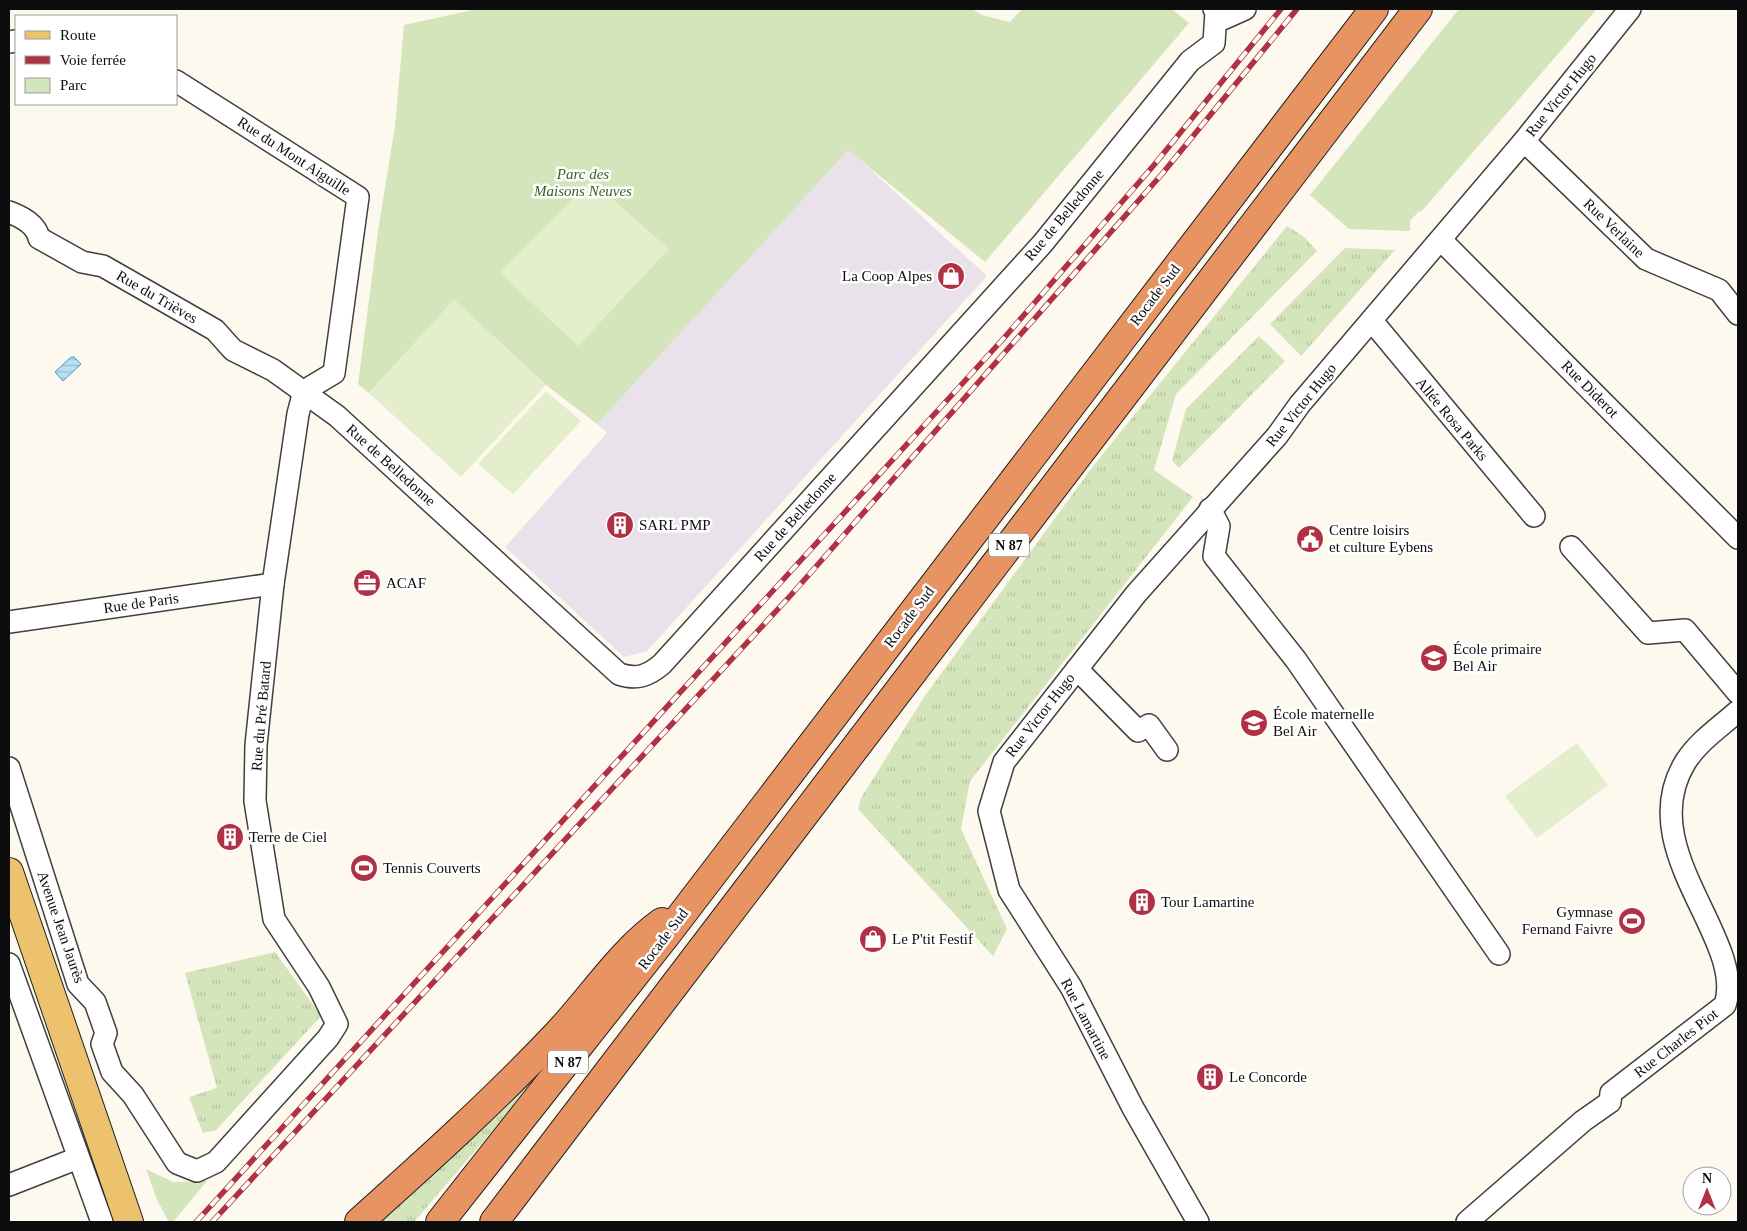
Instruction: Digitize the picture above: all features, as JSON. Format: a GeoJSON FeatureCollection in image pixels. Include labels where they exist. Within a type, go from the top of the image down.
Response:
{"type":"FeatureCollection","features":[{"type":"Feature","properties":{"kind":"highway","name":"Rocade Sud"},"geometry":{"type":"LineString","coordinates":[[440,1222],[539,1099],[693,899],[1374,9]]}},
{"type":"Feature","properties":{"kind":"highway","name":"N 87"},"geometry":{"type":"LineString","coordinates":[[494,1222],[1418,9]]}},
{"type":"Feature","properties":{"kind":"highway"},"geometry":{"type":"LineString","coordinates":[[359,1222],[441,1149],[520,1072],[559,1032],[642,936],[693,899]]}},
{"type":"Feature","properties":{"kind":"highway"},"geometry":{"type":"LineString","coordinates":[[509,1222],[600,1082]]}},
{"type":"Feature","properties":{"kind":"main road"},"geometry":{"type":"LineString","coordinates":[[9,872],[129,1222]]}},
{"type":"Feature","properties":{"kind":"street"},"geometry":{"type":"LineString","coordinates":[[1215,15],[1245,9]]}},
{"type":"Feature","properties":{"kind":"street","name":"Rue Victor Hugo"},"geometry":{"type":"LineString","coordinates":[[989,811],[1004,762],[1136,594],[1277,436],[1300,404],[1524,141],[1630,9]]}},
{"type":"Feature","properties":{"kind":"street","name":"Rue de Belledonne"},"geometry":{"type":"LineString","coordinates":[[304,392],[342,422],[619,674],[634,678],[651,674],[760,557],[1043,243],[1190,61],[1214,43],[1215,15]]}},
{"type":"Feature","properties":{"kind":"street","name":"Rue du Mont Aiguille"},"geometry":{"type":"LineString","coordinates":[[178,82],[358,197],[334,372],[304,392]]}},
{"type":"Feature","properties":{"kind":"street","name":"Rue Verlaine"},"geometry":{"type":"LineString","coordinates":[[1524,141],[1646,259],[1719,290],[1738,314]]}},
{"type":"Feature","properties":{"kind":"street","name":"Rue du Trièves"},"geometry":{"type":"LineString","coordinates":[[9,212],[23,217],[38,231],[39,238],[82,262],[103,266],[215,330],[233,350],[273,370],[304,392]]}},
{"type":"Feature","properties":{"kind":"street","name":"Rue Diderot"},"geometry":{"type":"LineString","coordinates":[[1441,240],[1738,538]]}},
{"type":"Feature","properties":{"kind":"street","name":"Allée Rosa Parks"},"geometry":{"type":"LineString","coordinates":[[1372,321],[1534,516]]}},
{"type":"Feature","properties":{"kind":"street","name":"Rue du Pré Batard"},"geometry":{"type":"LineString","coordinates":[[304,392],[298,414],[273,584],[256,745],[256,801],[274,919],[319,987],[337,1024]]}},
{"type":"Feature","properties":{"kind":"street"},"geometry":{"type":"LineString","coordinates":[[1210,510],[1219,526],[1214,556],[1296,660],[1499,954]]}},
{"type":"Feature","properties":{"kind":"street"},"geometry":{"type":"LineString","coordinates":[[1571,547],[1648,633],[1684,630],[1738,693]]}},
{"type":"Feature","properties":{"kind":"street","name":"Rue de Paris"},"geometry":{"type":"LineString","coordinates":[[9,622],[273,584]]}},
{"type":"Feature","properties":{"kind":"street"},"geometry":{"type":"LineString","coordinates":[[1077,668],[1138,731],[1149,725],[1167,750]]}},
{"type":"Feature","properties":{"kind":"street","name":"Rue Charles Piot"},"geometry":{"type":"LineString","coordinates":[[1468,1222],[1584,1121],[1610,1102],[1612,1093],[1725,1005],[1736,994],[1737,958],[1681,844],[1674,812],[1676,784],[1685,763],[1699,744],[1738,712]]}},
{"type":"Feature","properties":{"kind":"street","name":"Avenue Jean Jaurès"},"geometry":{"type":"LineString","coordinates":[[9,768],[78,984],[95,1002],[106,1033],[102,1044],[112,1072],[133,1096],[177,1163],[197,1171],[216,1162],[328,1038],[337,1024]]}},
{"type":"Feature","properties":{"kind":"street","name":"Rue Lamartine"},"geometry":{"type":"LineString","coordinates":[[989,811],[995,841],[1009,890],[1071,987],[1133,1108],[1198,1222]]}},
{"type":"Feature","properties":{"kind":"street"},"geometry":{"type":"LineString","coordinates":[[9,964],[102,1222]]}},
{"type":"Feature","properties":{"kind":"street"},"geometry":{"type":"LineString","coordinates":[[9,1185],[78,1158]]}},
{"type":"Feature","properties":{"kind":"shaded area"},"geometry":{"type":"Polygon","coordinates":[[[848,149],[987,276],[647,651],[624,657],[505,547],[607,433],[597,424],[848,149]]]}},
{"type":"Feature","properties":{"kind":"green space","name":"Parc des Maisons Neuves"},"geometry":{"type":"Polygon","coordinates":[[[477,9],[972,9],[982,15],[1010,22],[1022,9],[1172,9],[1189,23],[985,262],[848,150],[597,424],[546,385],[454,300],[369,393],[358,384],[378,231],[395,126],[404,25],[477,9]]]}},
{"type":"Feature","properties":{"kind":"green space"},"geometry":{"type":"Polygon","coordinates":[[[1459,9],[1597,9],[1421,212],[1419,211],[1410,221],[1410,231],[1349,229],[1310,195],[1459,9]]]}},
{"type":"Feature","properties":{"kind":"green space"},"geometry":{"type":"Polygon","coordinates":[[[591,180],[669,249],[578,346],[500,273],[591,180]]]}},
{"type":"Feature","properties":{"kind":"green space"},"geometry":{"type":"Polygon","coordinates":[[[1287,226],[1304,237],[1317,251],[1176,394],[1154,470],[1193,497],[970,781],[961,829],[1007,929],[993,956],[858,809],[861,798],[924,697],[1094,465],[1287,226]]]}},
{"type":"Feature","properties":{"kind":"green space"},"geometry":{"type":"Polygon","coordinates":[[[1345,248],[1395,250],[1301,356],[1270,324],[1345,248]]]}},
{"type":"Feature","properties":{"kind":"green space"},"geometry":{"type":"Polygon","coordinates":[[[454,300],[546,385],[461,477],[369,393],[454,300]]]}},
{"type":"Feature","properties":{"kind":"green space"},"geometry":{"type":"Polygon","coordinates":[[[1259,336],[1285,361],[1179,468],[1172,461],[1186,409],[1259,336]]]}},
{"type":"Feature","properties":{"kind":"green space"},"geometry":{"type":"Polygon","coordinates":[[[546,391],[581,421],[513,494],[478,464],[546,391]]]}},
{"type":"Feature","properties":{"kind":"green space"},"geometry":{"type":"Polygon","coordinates":[[[1577,743],[1608,785],[1537,838],[1505,796],[1577,743]]]}},
{"type":"Feature","properties":{"kind":"green space"},"geometry":{"type":"Polygon","coordinates":[[[275,952],[321,1016],[216,1130],[203,1133],[189,1097],[217,1088],[185,973],[275,952]]]}},
{"type":"Feature","properties":{"kind":"green space"},"geometry":{"type":"Polygon","coordinates":[[[560,1052],[414,1222],[372,1222],[560,1052]]]}},
{"type":"Feature","properties":{"kind":"green space"},"geometry":{"type":"Polygon","coordinates":[[[146,1169],[173,1182],[207,1181],[173,1222],[169,1222],[157,1200],[146,1169]]]}},
{"type":"Feature","properties":{"kind":"water"},"geometry":{"type":"Polygon","coordinates":[[[71,357],[74,357],[81,364],[63,381],[55,372],[71,357]]]}},
{"type":"Feature","properties":{"kind":"railway"},"geometry":{"type":"LineString","coordinates":[[196,1222],[1004,338],[1154,165],[1281,9]]}},
{"type":"Feature","properties":{"kind":"railway"},"geometry":{"type":"LineString","coordinates":[[212,1222],[791,595],[1162,174],[1297,9]]}},
{"type":"Feature","properties":{"kind":"place","name":"La Coop Alpes"},"geometry":{"type":"Point","coordinates":[951,276]}},
{"type":"Feature","properties":{"kind":"place","name":"SARL PMP"},"geometry":{"type":"Point","coordinates":[620,525]}},
{"type":"Feature","properties":{"kind":"place","name":"Centre loisirs et culture Eybens"},"geometry":{"type":"Point","coordinates":[1310,539]}},
{"type":"Feature","properties":{"kind":"place","name":"ACAF"},"geometry":{"type":"Point","coordinates":[367,583]}},
{"type":"Feature","properties":{"kind":"place","name":"École primaire Bel Air"},"geometry":{"type":"Point","coordinates":[1434,658]}},
{"type":"Feature","properties":{"kind":"place","name":"École maternelle Bel Air"},"geometry":{"type":"Point","coordinates":[1254,723]}},
{"type":"Feature","properties":{"kind":"place","name":"Terre de Ciel"},"geometry":{"type":"Point","coordinates":[230,837]}},
{"type":"Feature","properties":{"kind":"place","name":"Tennis Couverts"},"geometry":{"type":"Point","coordinates":[364,868]}},
{"type":"Feature","properties":{"kind":"place","name":"Tour Lamartine"},"geometry":{"type":"Point","coordinates":[1142,902]}},
{"type":"Feature","properties":{"kind":"place","name":"Gymnase Fernand Faivre"},"geometry":{"type":"Point","coordinates":[1632,921]}},
{"type":"Feature","properties":{"kind":"place","name":"Le P'tit Festif"},"geometry":{"type":"Point","coordinates":[873,939]}},
{"type":"Feature","properties":{"kind":"place","name":"Le Concorde"},"geometry":{"type":"Point","coordinates":[1210,1077]}}]}
